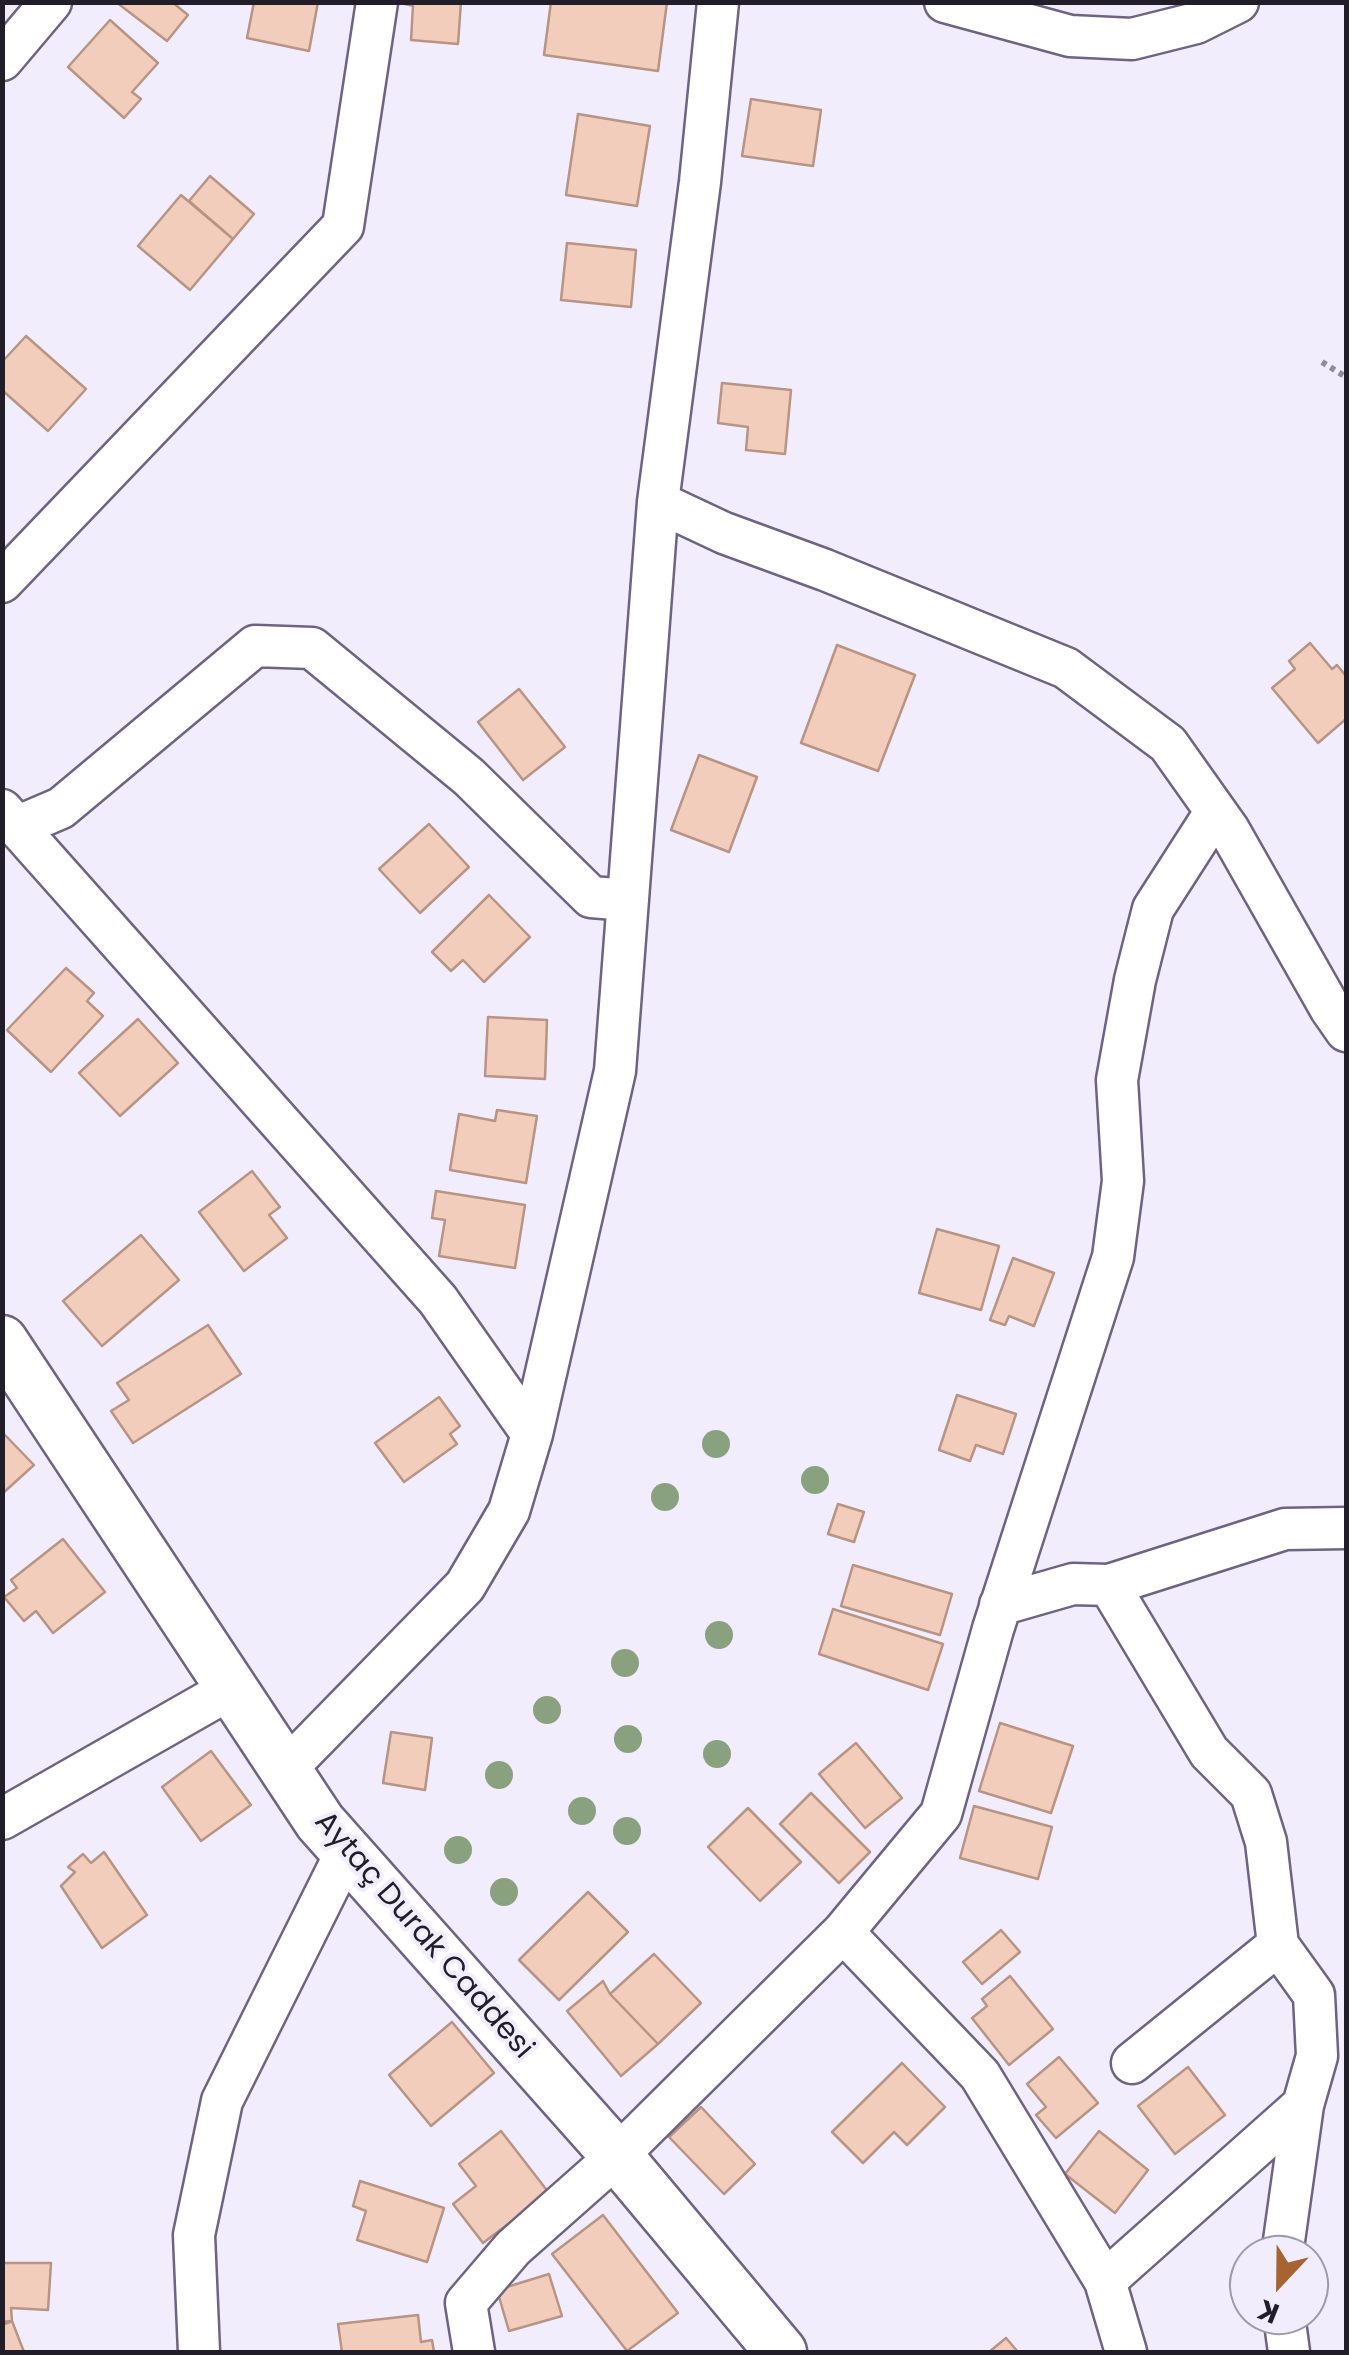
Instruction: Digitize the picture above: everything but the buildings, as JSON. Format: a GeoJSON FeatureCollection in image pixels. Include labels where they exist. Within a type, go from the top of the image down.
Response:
{"type":"FeatureCollection","features":[{"type":"Feature","properties":{"kind":"main road","name":"Aytaç Durak Caddesi"},"geometry":{"type":"LineString","coordinates":[[5,1347],[320,1822],[617,2156],[781,2352]]}},
{"type":"Feature","properties":{"kind":"street"},"geometry":{"type":"LineString","coordinates":[[2,60],[51,2]]}},
{"type":"Feature","properties":{"kind":"street"},"geometry":{"type":"LineString","coordinates":[[2,582],[343,226],[378,2]]}},
{"type":"Feature","properties":{"kind":"street"},"geometry":{"type":"LineString","coordinates":[[287,1768],[465,1586],[509,1512],[532,1434],[615,1071],[658,502],[698,200],[718,2]]}},
{"type":"Feature","properties":{"kind":"street"},"geometry":{"type":"LineString","coordinates":[[946,2],[1070,36],[1132,38],[1196,23],[1238,2]]}},
{"type":"Feature","properties":{"kind":"street"},"geometry":{"type":"LineString","coordinates":[[658,502],[724,533],[826,570],[1066,668],[1168,744],[1229,830],[1346,1031]]}},
{"type":"Feature","properties":{"kind":"street"},"geometry":{"type":"LineString","coordinates":[[11,818],[61,808],[255,646],[312,648],[469,777],[591,897],[628,900]]}},
{"type":"Feature","properties":{"kind":"street"},"geometry":{"type":"LineString","coordinates":[[474,2352],[466,2304],[513,2248],[617,2156],[843,1932],[941,1814],[1000,1605],[1113,1257],[1123,1180],[1117,1080],[1153,909],[1214,814]]}},
{"type":"Feature","properties":{"kind":"street"},"geometry":{"type":"LineString","coordinates":[[11,818],[438,1300],[532,1434]]}},
{"type":"Feature","properties":{"kind":"street"},"geometry":{"type":"LineString","coordinates":[[1000,1605],[1073,1584],[1109,1585],[1285,1528],[1346,1528]]}},
{"type":"Feature","properties":{"kind":"street"},"geometry":{"type":"LineString","coordinates":[[1109,1585],[1209,1752],[1250,1794],[1266,1842],[1278,1945],[1314,1995],[1317,2056],[1303,2105],[1285,2235]]}},
{"type":"Feature","properties":{"kind":"street"},"geometry":{"type":"LineString","coordinates":[[2,1819],[232,1688]]}},
{"type":"Feature","properties":{"kind":"street"},"geometry":{"type":"LineString","coordinates":[[198,2352],[194,2235],[222,2102],[346,1852]]}},
{"type":"Feature","properties":{"kind":"street"},"geometry":{"type":"LineString","coordinates":[[843,1932],[980,2075],[1105,2281],[1126,2352]]}},
{"type":"Feature","properties":{"kind":"street"},"geometry":{"type":"LineString","coordinates":[[1132,2062],[1278,1945]]}},
{"type":"Feature","properties":{"kind":"street"},"geometry":{"type":"LineString","coordinates":[[1105,2281],[1303,2105]]}},
{"type":"Feature","properties":{"kind":"path"},"geometry":{"type":"LineString","coordinates":[[1322,362],[1346,377]]}}]}
